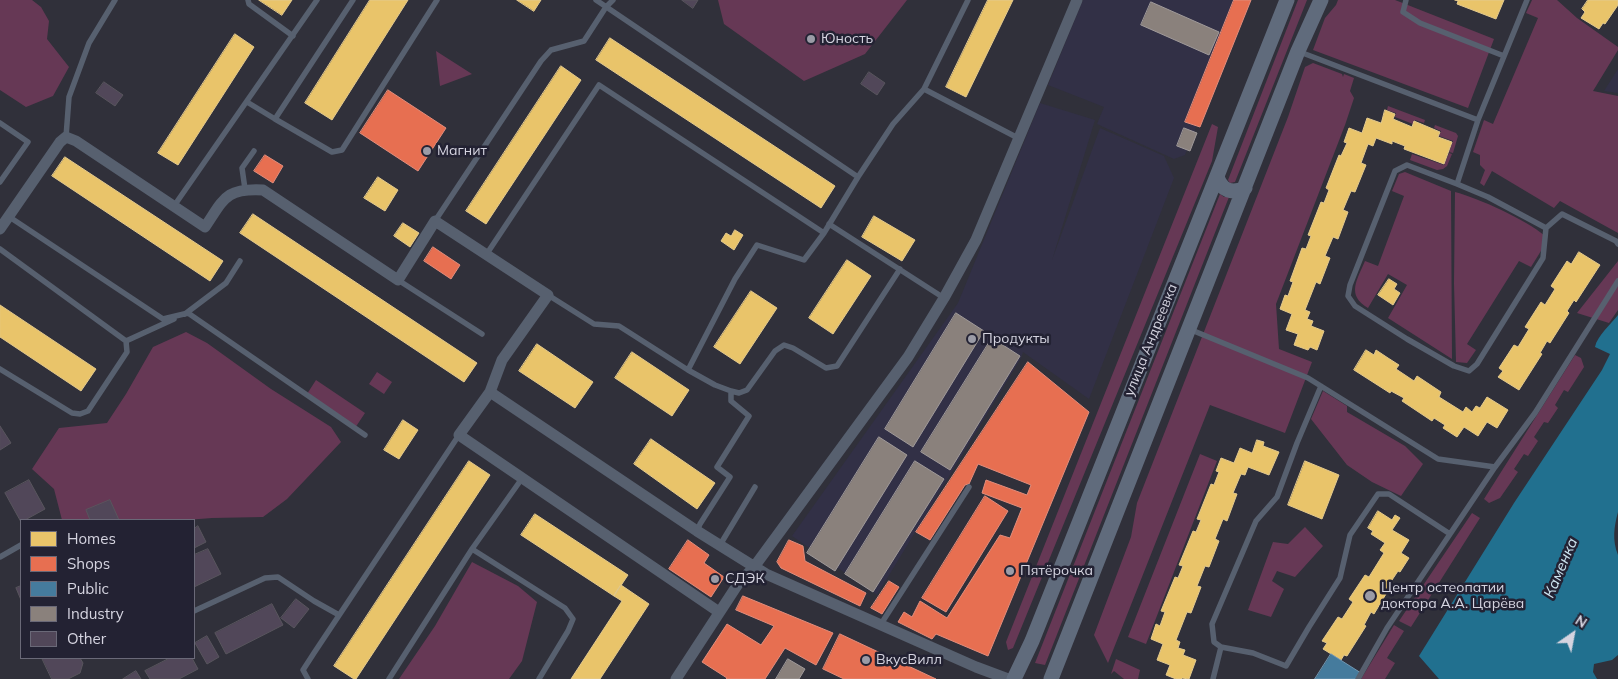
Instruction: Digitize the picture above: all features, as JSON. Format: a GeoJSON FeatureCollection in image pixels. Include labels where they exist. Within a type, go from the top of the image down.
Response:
{"type":"FeatureCollection","features":[{"type":"Feature","properties":{"kind":"main road","name":"улица Андреевка"},"geometry":{"type":"LineString","coordinates":[[1014,679],[1032,641],[1287,0]]}},
{"type":"Feature","properties":{"kind":"main road"},"geometry":{"type":"LineString","coordinates":[[1050,679],[1298,51],[1321,0]]}},
{"type":"Feature","properties":{"kind":"main road"},"geometry":{"type":"LineString","coordinates":[[1217,177],[1220,184],[1231,192],[1245,188]]}},
{"type":"Feature","properties":{"kind":"street"},"geometry":{"type":"LineString","coordinates":[[676,679],[738,584],[754,566],[908,357],[944,298],[976,240],[1076,0]]}},
{"type":"Feature","properties":{"kind":"street"},"geometry":{"type":"LineString","coordinates":[[0,229],[60,142],[66,137],[76,141],[205,227],[226,196],[245,189],[263,190],[398,280],[435,222],[548,295],[502,360],[490,392],[459,435],[719,612]]}},
{"type":"Feature","properties":{"kind":"street"},"geometry":{"type":"LineString","coordinates":[[490,392],[697,532],[766,574],[976,667],[1008,679]]}},
{"type":"Feature","properties":{"kind":"lane"},"geometry":{"type":"LineString","coordinates":[[66,137],[69,97],[90,43],[115,0]]}},
{"type":"Feature","properties":{"kind":"lane"},"geometry":{"type":"LineString","coordinates":[[248,0],[249,4],[293,36]]}},
{"type":"Feature","properties":{"kind":"lane"},"geometry":{"type":"LineString","coordinates":[[174,206],[317,0]]}},
{"type":"Feature","properties":{"kind":"lane"},"geometry":{"type":"LineString","coordinates":[[275,119],[353,0]]}},
{"type":"Feature","properties":{"kind":"lane"},"geometry":{"type":"LineString","coordinates":[[247,102],[332,152],[342,150],[437,0]]}},
{"type":"Feature","properties":{"kind":"lane"},"geometry":{"type":"LineString","coordinates":[[596,0],[858,178]]}},
{"type":"Feature","properties":{"kind":"lane"},"geometry":{"type":"LineString","coordinates":[[435,222],[541,61],[551,50],[584,41],[606,7],[613,0]]}},
{"type":"Feature","properties":{"kind":"lane"},"geometry":{"type":"LineString","coordinates":[[688,370],[735,279],[757,245],[804,260],[824,233],[893,124],[924,89],[968,0]]}},
{"type":"Feature","properties":{"kind":"lane"},"geometry":{"type":"LineString","coordinates":[[1406,0],[1403,12],[1420,23],[1504,56]]}},
{"type":"Feature","properties":{"kind":"lane"},"geometry":{"type":"LineString","coordinates":[[1457,184],[1478,120],[1526,0]]}},
{"type":"Feature","properties":{"kind":"lane"},"geometry":{"type":"LineString","coordinates":[[1298,51],[1478,120]]}},
{"type":"Feature","properties":{"kind":"lane"},"geometry":{"type":"LineString","coordinates":[[486,255],[599,85],[824,233]]}},
{"type":"Feature","properties":{"kind":"lane"},"geometry":{"type":"LineString","coordinates":[[924,89],[1018,138]]}},
{"type":"Feature","properties":{"kind":"lane"},"geometry":{"type":"LineString","coordinates":[[0,123],[28,142],[0,182]]}},
{"type":"Feature","properties":{"kind":"lane"},"geometry":{"type":"LineString","coordinates":[[245,189],[242,168],[254,151]]}},
{"type":"Feature","properties":{"kind":"lane"},"geometry":{"type":"LineString","coordinates":[[1546,228],[1488,197],[1407,165],[1395,171],[1350,285],[1348,296],[1355,306],[1407,339],[1454,366],[1469,371],[1477,364],[1543,258],[1546,228],[1562,214],[1616,241],[1618,244]]}},
{"type":"Feature","properties":{"kind":"lane"},"geometry":{"type":"LineString","coordinates":[[8,216],[163,319],[188,313],[365,435]]}},
{"type":"Feature","properties":{"kind":"lane"},"geometry":{"type":"LineString","coordinates":[[829,224],[944,298]]}},
{"type":"Feature","properties":{"kind":"lane"},"geometry":{"type":"LineString","coordinates":[[0,249],[126,341],[127,352],[88,411],[80,414],[72,413],[0,369]]}},
{"type":"Feature","properties":{"kind":"lane"},"geometry":{"type":"LineString","coordinates":[[126,341],[188,313],[226,282],[240,262]]}},
{"type":"Feature","properties":{"kind":"lane"},"geometry":{"type":"LineString","coordinates":[[548,295],[594,324],[619,326],[688,370],[715,385],[739,393],[747,390],[776,351],[784,345],[793,348],[826,368],[837,366],[900,269]]}},
{"type":"Feature","properties":{"kind":"lane"},"geometry":{"type":"LineString","coordinates":[[398,280],[482,334]]}},
{"type":"Feature","properties":{"kind":"lane"},"geometry":{"type":"LineString","coordinates":[[1358,679],[1387,628],[1495,467],[1535,413],[1618,281]]}},
{"type":"Feature","properties":{"kind":"lane"},"geometry":{"type":"LineString","coordinates":[[1188,329],[1308,378],[1438,459],[1495,467]]}},
{"type":"Feature","properties":{"kind":"lane"},"geometry":{"type":"LineString","coordinates":[[1321,386],[1277,497],[1256,521],[1212,624],[1214,642],[1221,647],[1252,653],[1286,666],[1308,627],[1340,578],[1350,535],[1378,494],[1389,494],[1450,534]]}},
{"type":"Feature","properties":{"kind":"lane"},"geometry":{"type":"LineString","coordinates":[[697,532],[700,524],[730,477],[716,467],[749,416],[731,401],[730,391]]}},
{"type":"Feature","properties":{"kind":"lane"},"geometry":{"type":"LineString","coordinates":[[308,679],[303,670],[459,435]]}},
{"type":"Feature","properties":{"kind":"lane"},"geometry":{"type":"LineString","coordinates":[[389,679],[472,549],[523,478]]}},
{"type":"Feature","properties":{"kind":"lane"},"geometry":{"type":"LineString","coordinates":[[720,545],[755,487]]}},
{"type":"Feature","properties":{"kind":"lane"},"geometry":{"type":"LineString","coordinates":[[881,624],[968,487]]}},
{"type":"Feature","properties":{"kind":"lane"},"geometry":{"type":"LineString","coordinates":[[0,557],[20,546]]}},
{"type":"Feature","properties":{"kind":"lane"},"geometry":{"type":"LineString","coordinates":[[472,549],[565,608],[573,619],[568,631],[539,679]]}},
{"type":"Feature","properties":{"kind":"lane"},"geometry":{"type":"LineString","coordinates":[[195,612],[265,578],[278,577],[339,615]]}},
{"type":"Feature","properties":{"kind":"lane"},"geometry":{"type":"LineString","coordinates":[[1213,679],[1221,647]]}},
{"type":"Feature","properties":{"kind":"shaded area"},"geometry":{"type":"Polygon","coordinates":[[[0,0],[32,0],[41,7],[49,21],[47,39],[69,67],[53,96],[26,107],[0,90],[0,0]]]}},
{"type":"Feature","properties":{"kind":"shaded area","name":"Юность"},"geometry":{"type":"Polygon","coordinates":[[[718,0],[907,0],[865,54],[804,81],[724,24],[718,0]]]}},
{"type":"Feature","properties":{"kind":"shaded area"},"geometry":{"type":"Polygon","coordinates":[[[1083,0],[1246,0],[1185,155],[1174,159],[1097,124],[1104,107],[1048,85],[1083,0]]]}},
{"type":"Feature","properties":{"kind":"shaded area"},"geometry":{"type":"Polygon","coordinates":[[[1298,0],[1307,0],[1235,182],[1230,183],[1228,180],[1298,0]]]}},
{"type":"Feature","properties":{"kind":"shaded area"},"geometry":{"type":"Polygon","coordinates":[[[1338,0],[1395,0],[1494,39],[1468,108],[1313,50],[1325,18],[1338,0]]]}},
{"type":"Feature","properties":{"kind":"shaded area"},"geometry":{"type":"Polygon","coordinates":[[[1532,0],[1557,0],[1577,18],[1618,47],[1593,91],[1618,96],[1618,233],[1560,201],[1554,208],[1492,171],[1484,186],[1480,183],[1485,170],[1480,165],[1480,155],[1473,152],[1484,120],[1493,124],[1538,18],[1526,13],[1532,0]]]}},
{"type":"Feature","properties":{"kind":"shaded area"},"geometry":{"type":"Polygon","coordinates":[[[436,51],[472,74],[440,86],[436,51]]]}},
{"type":"Feature","properties":{"kind":"shaded area"},"geometry":{"type":"Polygon","coordinates":[[[1313,63],[1342,74],[1343,77],[1344,74],[1354,78],[1350,91],[1354,98],[1276,304],[1279,349],[1312,362],[1285,433],[1210,405],[1108,663],[1094,635],[1131,537],[1137,503],[1288,117],[1305,67],[1313,63]]]}},
{"type":"Feature","properties":{"kind":"shaded area"},"geometry":{"type":"Polygon","coordinates":[[[1618,69],[1618,93],[1604,91],[1618,69]]]}},
{"type":"Feature","properties":{"kind":"shaded area"},"geometry":{"type":"Polygon","coordinates":[[[1040,103],[1095,120],[1052,260],[1100,128],[1164,156],[1174,178],[1089,399],[1023,352],[877,595],[792,536],[958,303],[1040,103]]]}},
{"type":"Feature","properties":{"kind":"shaded area"},"geometry":{"type":"Polygon","coordinates":[[[1388,106],[1425,120],[1424,123],[1415,120],[1413,124],[1395,117],[1396,113],[1387,110],[1388,106]]]}},
{"type":"Feature","properties":{"kind":"shaded area"},"geometry":{"type":"Polygon","coordinates":[[[1212,124],[1218,127],[1212,161],[1013,648],[1008,650],[1006,642],[1212,124]]]}},
{"type":"Feature","properties":{"kind":"shaded area"},"geometry":{"type":"Polygon","coordinates":[[[1435,125],[1456,133],[1458,136],[1453,153],[1449,152],[1453,141],[1439,136],[1441,131],[1434,128],[1435,125]]]}},
{"type":"Feature","properties":{"kind":"shaded area"},"geometry":{"type":"Polygon","coordinates":[[[1449,153],[1452,154],[1447,166],[1443,169],[1437,170],[1410,160],[1412,154],[1444,165],[1449,153]]]}},
{"type":"Feature","properties":{"kind":"shaded area"},"geometry":{"type":"Polygon","coordinates":[[[1405,172],[1451,191],[1452,359],[1388,318],[1407,285],[1388,274],[1368,308],[1361,303],[1355,292],[1355,287],[1365,261],[1378,266],[1404,196],[1392,191],[1399,174],[1405,172]]]}},
{"type":"Feature","properties":{"kind":"shaded area"},"geometry":{"type":"Polygon","coordinates":[[[1455,192],[1502,210],[1527,223],[1545,236],[1544,246],[1531,267],[1519,261],[1467,344],[1476,350],[1467,363],[1456,362],[1454,283],[1455,192]]]}},
{"type":"Feature","properties":{"kind":"shaded area"},"geometry":{"type":"Polygon","coordinates":[[[1220,194],[1224,197],[1229,197],[1045,665],[1035,663],[1220,194]]]}},
{"type":"Feature","properties":{"kind":"shaded area"},"geometry":{"type":"Polygon","coordinates":[[[1618,261],[1618,310],[1609,323],[1577,313],[1618,261]]]}},
{"type":"Feature","properties":{"kind":"shaded area"},"geometry":{"type":"Polygon","coordinates":[[[186,332],[207,343],[271,389],[331,427],[341,442],[287,499],[263,517],[195,519],[62,519],[54,489],[32,469],[59,428],[107,423],[153,347],[186,332]]]}},
{"type":"Feature","properties":{"kind":"shaded area"},"geometry":{"type":"Polygon","coordinates":[[[1575,355],[1581,358],[1584,367],[1568,392],[1564,390],[1555,405],[1558,408],[1548,423],[1544,422],[1534,437],[1538,441],[1528,456],[1524,454],[1514,469],[1518,472],[1500,498],[1489,503],[1484,499],[1575,355]]]}},
{"type":"Feature","properties":{"kind":"shaded area"},"geometry":{"type":"Polygon","coordinates":[[[377,372],[392,382],[384,394],[369,384],[377,372]]]}},
{"type":"Feature","properties":{"kind":"shaded area"},"geometry":{"type":"Polygon","coordinates":[[[316,380],[365,413],[355,428],[307,394],[316,380]]]}},
{"type":"Feature","properties":{"kind":"shaded area"},"geometry":{"type":"Polygon","coordinates":[[[1323,391],[1347,406],[1347,412],[1405,446],[1423,464],[1401,496],[1372,482],[1347,465],[1311,419],[1323,391]]]}},
{"type":"Feature","properties":{"kind":"shaded area"},"geometry":{"type":"Polygon","coordinates":[[[1200,454],[1217,461],[1146,644],[1128,637],[1200,454]]]}},
{"type":"Feature","properties":{"kind":"shaded area"},"geometry":{"type":"Polygon","coordinates":[[[1472,513],[1480,518],[1411,627],[1399,621],[1472,513]]]}},
{"type":"Feature","properties":{"kind":"shaded area"},"geometry":{"type":"Polygon","coordinates":[[[1305,527],[1323,546],[1295,577],[1277,571],[1272,581],[1284,589],[1271,617],[1248,610],[1273,542],[1288,544],[1305,527]]]}},
{"type":"Feature","properties":{"kind":"shaded area"},"geometry":{"type":"Polygon","coordinates":[[[472,562],[518,586],[537,602],[522,661],[509,679],[399,679],[435,626],[472,562]]]}},
{"type":"Feature","properties":{"kind":"shaded area"},"geometry":{"type":"Polygon","coordinates":[[[1394,625],[1404,631],[1387,658],[1395,663],[1385,679],[1361,679],[1394,625]]]}},
{"type":"Feature","properties":{"kind":"shaded area"},"geometry":{"type":"Polygon","coordinates":[[[1116,659],[1140,670],[1138,679],[1124,679],[1114,671],[1111,674],[1116,659]]]}},
{"type":"Feature","properties":{"kind":"water","name":"Каменка"},"geometry":{"type":"Polygon","coordinates":[[[1618,315],[1618,512],[1614,534],[1618,555],[1618,655],[1612,660],[1594,664],[1593,672],[1597,679],[1439,679],[1419,656],[1514,503],[1602,370],[1610,354],[1595,347],[1596,343],[1601,334],[1618,315]]]}},
{"type":"Feature","properties":{"kind":"building: Homes"},"geometry":{"type":"Polygon","coordinates":[[[259,0],[292,0],[282,15],[259,0]]]}},
{"type":"Feature","properties":{"kind":"building: Homes"},"geometry":{"type":"Polygon","coordinates":[[[370,0],[408,0],[332,120],[305,103],[370,0]]]}},
{"type":"Feature","properties":{"kind":"building: Homes"},"geometry":{"type":"Polygon","coordinates":[[[517,0],[541,0],[534,11],[517,0]]]}},
{"type":"Feature","properties":{"kind":"building: Homes"},"geometry":{"type":"Polygon","coordinates":[[[988,0],[1013,0],[966,97],[946,87],[988,0]]]}},
{"type":"Feature","properties":{"kind":"building: Homes"},"geometry":{"type":"Polygon","coordinates":[[[1455,0],[1504,0],[1496,19],[1457,4],[1458,1],[1455,0]]]}},
{"type":"Feature","properties":{"kind":"building: Homes"},"geometry":{"type":"Polygon","coordinates":[[[1588,0],[1618,0],[1618,5],[1605,24],[1603,23],[1599,29],[1581,18],[1585,12],[1582,9],[1588,0]]]}},
{"type":"Feature","properties":{"kind":"building: Homes"},"geometry":{"type":"Polygon","coordinates":[[[235,34],[254,47],[178,165],[158,153],[235,34]]]}},
{"type":"Feature","properties":{"kind":"building: Homes"},"geometry":{"type":"Polygon","coordinates":[[[610,38],[835,186],[821,208],[596,60],[610,38]]]}},
{"type":"Feature","properties":{"kind":"building: Homes"},"geometry":{"type":"Polygon","coordinates":[[[561,66],[581,80],[486,224],[466,211],[561,66]]]}},
{"type":"Feature","properties":{"kind":"building: Homes"},"geometry":{"type":"Polygon","coordinates":[[[1385,110],[1395,114],[1393,119],[1412,127],[1414,121],[1440,132],[1438,137],[1452,142],[1444,164],[1404,149],[1405,146],[1392,141],[1392,144],[1376,138],[1373,146],[1368,144],[1361,163],[1366,165],[1355,192],[1351,191],[1343,210],[1348,212],[1338,239],[1333,237],[1325,256],[1330,258],[1320,284],[1316,282],[1305,310],[1310,312],[1307,319],[1313,321],[1311,326],[1324,331],[1317,350],[1310,347],[1308,350],[1294,345],[1298,334],[1286,330],[1292,314],[1280,309],[1285,295],[1288,296],[1293,282],[1290,281],[1302,248],[1306,249],[1311,236],[1308,235],[1321,202],[1324,203],[1329,190],[1326,188],[1339,155],[1341,156],[1347,143],[1344,142],[1349,128],[1362,133],[1367,118],[1381,123],[1385,110]]]}},
{"type":"Feature","properties":{"kind":"building: Homes"},"geometry":{"type":"Polygon","coordinates":[[[65,157],[223,261],[210,281],[52,176],[65,157]]]}},
{"type":"Feature","properties":{"kind":"building: Homes"},"geometry":{"type":"Polygon","coordinates":[[[378,177],[398,190],[385,211],[364,198],[378,177]]]}},
{"type":"Feature","properties":{"kind":"building: Homes"},"geometry":{"type":"Polygon","coordinates":[[[253,214],[477,363],[464,382],[240,233],[253,214]]]}},
{"type":"Feature","properties":{"kind":"building: Homes"},"geometry":{"type":"Polygon","coordinates":[[[874,216],[915,240],[902,261],[862,237],[874,216]]]}},
{"type":"Feature","properties":{"kind":"building: Homes"},"geometry":{"type":"Polygon","coordinates":[[[403,223],[419,233],[410,247],[394,236],[403,223]]]}},
{"type":"Feature","properties":{"kind":"building: Homes"},"geometry":{"type":"Polygon","coordinates":[[[735,230],[743,235],[734,250],[721,241],[726,233],[731,236],[735,230]]]}},
{"type":"Feature","properties":{"kind":"building: Homes"},"geometry":{"type":"Polygon","coordinates":[[[1579,252],[1600,265],[1576,302],[1574,300],[1567,311],[1569,313],[1550,343],[1547,341],[1540,353],[1542,354],[1519,390],[1498,377],[1503,371],[1499,368],[1514,345],[1518,347],[1529,329],[1525,327],[1541,302],[1545,305],[1555,289],[1551,286],[1567,261],[1571,264],[1579,252]]]}},
{"type":"Feature","properties":{"kind":"building: Homes"},"geometry":{"type":"Polygon","coordinates":[[[847,260],[871,276],[833,334],[809,318],[847,260]]]}},
{"type":"Feature","properties":{"kind":"building: Homes"},"geometry":{"type":"Polygon","coordinates":[[[1389,279],[1397,284],[1394,289],[1400,293],[1393,305],[1378,295],[1389,279]]]}},
{"type":"Feature","properties":{"kind":"building: Homes"},"geometry":{"type":"Polygon","coordinates":[[[751,291],[777,308],[740,364],[714,347],[751,291]]]}},
{"type":"Feature","properties":{"kind":"building: Homes"},"geometry":{"type":"Polygon","coordinates":[[[0,305],[96,369],[81,391],[0,337],[0,305]]]}},
{"type":"Feature","properties":{"kind":"building: Homes"},"geometry":{"type":"Polygon","coordinates":[[[537,344],[593,382],[575,408],[519,371],[537,344]]]}},
{"type":"Feature","properties":{"kind":"building: Homes"},"geometry":{"type":"Polygon","coordinates":[[[1366,350],[1374,355],[1376,350],[1399,365],[1396,369],[1414,381],[1417,376],[1441,392],[1439,397],[1463,412],[1466,407],[1472,412],[1476,406],[1480,408],[1487,397],[1508,410],[1497,428],[1487,422],[1478,436],[1464,427],[1457,437],[1443,428],[1445,425],[1434,418],[1432,421],[1402,401],[1404,398],[1391,391],[1390,393],[1354,370],[1366,350]]]}},
{"type":"Feature","properties":{"kind":"building: Homes"},"geometry":{"type":"Polygon","coordinates":[[[632,352],[689,390],[672,416],[615,378],[632,352]]]}},
{"type":"Feature","properties":{"kind":"building: Homes"},"geometry":{"type":"Polygon","coordinates":[[[403,420],[418,430],[399,459],[384,450],[403,420]]]}},
{"type":"Feature","properties":{"kind":"building: Homes"},"geometry":{"type":"Polygon","coordinates":[[[651,439],[715,483],[697,509],[634,464],[651,439]]]}},
{"type":"Feature","properties":{"kind":"building: Homes"},"geometry":{"type":"Polygon","coordinates":[[[1257,440],[1264,442],[1263,446],[1279,452],[1269,475],[1248,467],[1245,475],[1241,474],[1233,493],[1237,494],[1227,521],[1223,519],[1215,539],[1219,541],[1209,567],[1205,566],[1197,586],[1201,587],[1191,613],[1187,612],[1176,640],[1180,642],[1178,648],[1185,650],[1183,655],[1196,660],[1189,679],[1176,679],[1166,675],[1170,665],[1157,660],[1163,644],[1151,639],[1156,624],[1160,626],[1165,612],[1161,611],[1175,577],[1178,578],[1183,566],[1179,565],[1193,531],[1196,532],[1201,520],[1197,519],[1211,484],[1214,485],[1219,472],[1216,471],[1221,458],[1234,463],[1240,448],[1252,453],[1257,440]]]}},
{"type":"Feature","properties":{"kind":"building: Homes"},"geometry":{"type":"Polygon","coordinates":[[[469,461],[490,475],[356,679],[354,679],[334,666],[469,461]]]}},
{"type":"Feature","properties":{"kind":"building: Homes"},"geometry":{"type":"Polygon","coordinates":[[[1305,461],[1339,475],[1322,519],[1288,505],[1305,461]]]}},
{"type":"Feature","properties":{"kind":"building: Homes"},"geometry":{"type":"Polygon","coordinates":[[[1378,511],[1392,520],[1395,515],[1400,518],[1392,530],[1409,540],[1401,553],[1409,558],[1390,583],[1392,584],[1374,614],[1371,612],[1364,625],[1366,626],[1347,656],[1344,655],[1341,660],[1323,649],[1327,643],[1322,641],[1338,617],[1342,619],[1353,602],[1349,599],[1365,575],[1369,577],[1384,553],[1380,550],[1385,543],[1371,534],[1373,531],[1368,528],[1378,511]]]}},
{"type":"Feature","properties":{"kind":"building: Homes"},"geometry":{"type":"Polygon","coordinates":[[[535,514],[628,575],[614,596],[521,535],[535,514]]]}},
{"type":"Feature","properties":{"kind":"building: Homes"},"geometry":{"type":"Polygon","coordinates":[[[621,585],[649,604],[600,679],[571,679],[622,601],[614,596],[621,585]]]}},
{"type":"Feature","properties":{"kind":"building: Shops"},"geometry":{"type":"Polygon","coordinates":[[[1234,0],[1251,0],[1200,127],[1185,122],[1234,0]]]}},
{"type":"Feature","properties":{"kind":"building: Shops"},"geometry":{"type":"Polygon","coordinates":[[[388,90],[446,128],[418,171],[360,133],[388,90]]]}},
{"type":"Feature","properties":{"kind":"building: Shops"},"geometry":{"type":"Polygon","coordinates":[[[265,155],[283,166],[273,183],[254,171],[265,155]]]}},
{"type":"Feature","properties":{"kind":"building: Shops"},"geometry":{"type":"Polygon","coordinates":[[[433,247],[460,265],[451,279],[424,261],[433,247]]]}},
{"type":"Feature","properties":{"kind":"building: Shops"},"geometry":{"type":"Polygon","coordinates":[[[1028,362],[1089,412],[988,656],[936,634],[932,639],[898,622],[904,612],[912,617],[920,601],[947,618],[1000,535],[1010,538],[1022,508],[982,493],[986,480],[1027,495],[1031,485],[978,464],[969,484],[965,485],[930,540],[916,532],[1028,362]]]}},
{"type":"Feature","properties":{"kind":"building: Shops"},"geometry":{"type":"Polygon","coordinates":[[[985,496],[1008,511],[946,612],[922,598],[985,496]]]}},
{"type":"Feature","properties":{"kind":"building: Shops"},"geometry":{"type":"Polygon","coordinates":[[[688,540],[709,555],[704,563],[724,577],[711,597],[669,569],[688,540]]]}},
{"type":"Feature","properties":{"kind":"building: Shops"},"geometry":{"type":"Polygon","coordinates":[[[789,540],[803,546],[805,561],[866,593],[860,606],[781,568],[777,562],[789,540]]]}},
{"type":"Feature","properties":{"kind":"building: Shops"},"geometry":{"type":"Polygon","coordinates":[[[889,581],[899,587],[882,614],[871,608],[889,581]]]}},
{"type":"Feature","properties":{"kind":"building: Shops"},"geometry":{"type":"Polygon","coordinates":[[[743,596],[833,633],[816,665],[785,648],[765,679],[726,679],[702,662],[727,624],[761,645],[774,626],[736,610],[743,596]]]}},
{"type":"Feature","properties":{"kind":"building: Shops"},"geometry":{"type":"Polygon","coordinates":[[[840,634],[936,679],[844,679],[823,669],[840,634]]]}},
{"type":"Feature","properties":{"kind":"building: Public"},"geometry":{"type":"Polygon","coordinates":[[[1331,654],[1361,673],[1357,679],[1315,679],[1331,654]]]}},
{"type":"Feature","properties":{"kind":"building: Industry"},"geometry":{"type":"Polygon","coordinates":[[[1151,2],[1219,32],[1209,55],[1141,25],[1151,2]]]}},
{"type":"Feature","properties":{"kind":"building: Industry"},"geometry":{"type":"Polygon","coordinates":[[[1184,128],[1197,133],[1190,151],[1177,146],[1184,128]]]}},
{"type":"Feature","properties":{"kind":"building: Industry"},"geometry":{"type":"Polygon","coordinates":[[[956,313],[984,331],[913,447],[885,429],[956,313]]]}},
{"type":"Feature","properties":{"kind":"building: Industry"},"geometry":{"type":"Polygon","coordinates":[[[992,338],[1020,356],[950,470],[921,452],[992,338]]]}},
{"type":"Feature","properties":{"kind":"building: Industry"},"geometry":{"type":"Polygon","coordinates":[[[879,437],[907,455],[835,571],[807,553],[879,437]]]}},
{"type":"Feature","properties":{"kind":"building: Industry"},"geometry":{"type":"Polygon","coordinates":[[[915,461],[944,479],[873,592],[845,574],[915,461]]]}},
{"type":"Feature","properties":{"kind":"building: Industry"},"geometry":{"type":"Polygon","coordinates":[[[788,659],[805,669],[799,679],[776,679],[788,659]]]}},
{"type":"Feature","properties":{"kind":"building: Other"},"geometry":{"type":"Polygon","coordinates":[[[682,0],[698,0],[693,8],[682,0]]]}},
{"type":"Feature","properties":{"kind":"building: Other"},"geometry":{"type":"Polygon","coordinates":[[[869,72],[885,83],[877,95],[861,84],[869,72]]]}},
{"type":"Feature","properties":{"kind":"building: Other"},"geometry":{"type":"Polygon","coordinates":[[[104,82],[123,95],[115,106],[96,93],[104,82]]]}},
{"type":"Feature","properties":{"kind":"building: Other"},"geometry":{"type":"Polygon","coordinates":[[[0,426],[11,443],[0,450],[0,426]]]}},
{"type":"Feature","properties":{"kind":"building: Other"},"geometry":{"type":"Polygon","coordinates":[[[29,480],[45,509],[27,519],[20,520],[5,493],[29,480]]]}},
{"type":"Feature","properties":{"kind":"building: Other"},"geometry":{"type":"Polygon","coordinates":[[[110,500],[119,519],[90,519],[86,510],[110,500]]]}},
{"type":"Feature","properties":{"kind":"building: Other"},"geometry":{"type":"Polygon","coordinates":[[[198,526],[206,542],[195,548],[195,528],[198,526]]]}},
{"type":"Feature","properties":{"kind":"building: Other"},"geometry":{"type":"Polygon","coordinates":[[[208,549],[221,574],[195,587],[195,555],[208,549]]]}},
{"type":"Feature","properties":{"kind":"building: Other"},"geometry":{"type":"Polygon","coordinates":[[[20,586],[20,598],[16,588],[20,586]]]}},
{"type":"Feature","properties":{"kind":"building: Other"},"geometry":{"type":"Polygon","coordinates":[[[296,599],[309,609],[294,628],[281,618],[296,599]]]}},
{"type":"Feature","properties":{"kind":"building: Other"},"geometry":{"type":"Polygon","coordinates":[[[272,604],[283,625],[226,654],[215,633],[272,604]]]}},
{"type":"Feature","properties":{"kind":"building: Other"},"geometry":{"type":"Polygon","coordinates":[[[207,636],[219,657],[207,664],[195,643],[207,636]]]}},
{"type":"Feature","properties":{"kind":"building: Other"},"geometry":{"type":"Polygon","coordinates":[[[42,659],[81,659],[83,663],[80,673],[68,679],[52,679],[42,659]]]}},
{"type":"Feature","properties":{"kind":"building: Other"},"geometry":{"type":"Polygon","coordinates":[[[168,659],[193,659],[198,669],[179,679],[150,679],[145,671],[168,659]]]}},
{"type":"Feature","properties":{"kind":"building: Other"},"geometry":{"type":"Polygon","coordinates":[[[136,671],[141,679],[123,679],[136,671]]]}},
{"type":"Feature","properties":{"kind":"place","name":"Юность"},"geometry":{"type":"Point","coordinates":[811,39]}},
{"type":"Feature","properties":{"kind":"place","name":"Магнит"},"geometry":{"type":"Point","coordinates":[427,151]}},
{"type":"Feature","properties":{"kind":"place","name":"Продукты"},"geometry":{"type":"Point","coordinates":[972,339]}},
{"type":"Feature","properties":{"kind":"place","name":"Пятёрочка"},"geometry":{"type":"Point","coordinates":[1010,571]}},
{"type":"Feature","properties":{"kind":"place","name":"СДЭК"},"geometry":{"type":"Point","coordinates":[715,579]}},
{"type":"Feature","properties":{"kind":"place","name":"Центр остеопатии доктора А.А. Царёва"},"geometry":{"type":"Point","coordinates":[1370,596]}},
{"type":"Feature","properties":{"kind":"place","name":"ВкусВилл"},"geometry":{"type":"Point","coordinates":[866,660]}}]}
